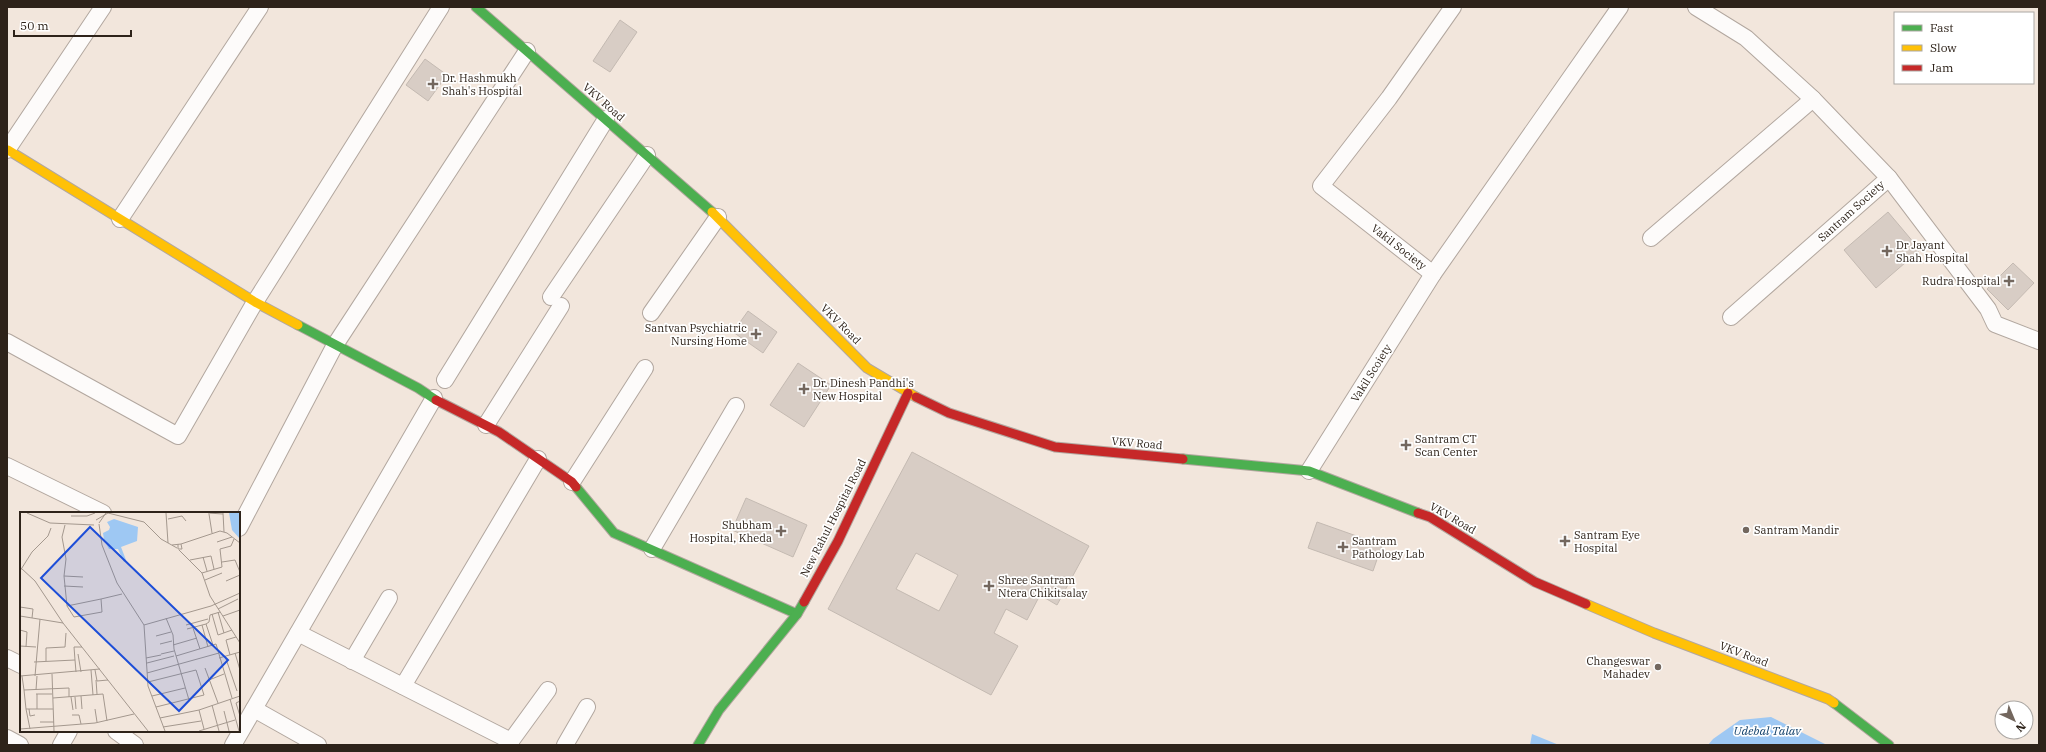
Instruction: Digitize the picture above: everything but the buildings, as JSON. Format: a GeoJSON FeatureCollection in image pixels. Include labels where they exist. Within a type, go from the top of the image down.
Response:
{"type":"FeatureCollection","features":[{"type":"Feature","properties":{"kind":"main road","name":"VKV Road"},"geometry":{"type":"LineString","coordinates":[[476,7],[718,217],[867,368],[908,393],[949,413],[1055,447],[1309,471],[1430,517],[1535,582],[1654,633],[1828,699],[1889,745]]}},
{"type":"Feature","properties":{"kind":"main road"},"geometry":{"type":"LineString","coordinates":[[7,150],[255,302],[498,432],[572,482],[614,533],[796,614]]}},
{"type":"Feature","properties":{"kind":"main road","name":"New Rahul Hospital Road"},"geometry":{"type":"LineString","coordinates":[[698,745],[719,710],[796,614],[838,541],[908,393]]}},
{"type":"Feature","properties":{"kind":"street"},"geometry":{"type":"LineString","coordinates":[[7,150],[103,7]]}},
{"type":"Feature","properties":{"kind":"street"},"geometry":{"type":"LineString","coordinates":[[120,219],[260,7]]}},
{"type":"Feature","properties":{"kind":"street"},"geometry":{"type":"LineString","coordinates":[[7,342],[178,436],[255,302],[442,7]]}},
{"type":"Feature","properties":{"kind":"street","name":"Vakil Society"},"geometry":{"type":"LineString","coordinates":[[1453,7],[1389,98],[1321,186],[1434,274],[1620,7]]}},
{"type":"Feature","properties":{"kind":"street","name":"Santram Society"},"geometry":{"type":"LineString","coordinates":[[1696,7],[1746,38],[1813,99],[1889,178],[1732,317]]}},
{"type":"Feature","properties":{"kind":"street"},"geometry":{"type":"LineString","coordinates":[[240,526],[336,345],[527,51]]}},
{"type":"Feature","properties":{"kind":"street"},"geometry":{"type":"LineString","coordinates":[[1651,238],[1813,99]]}},
{"type":"Feature","properties":{"kind":"street"},"geometry":{"type":"LineString","coordinates":[[445,380],[606,119]]}},
{"type":"Feature","properties":{"kind":"street"},"geometry":{"type":"LineString","coordinates":[[486,425],[556,301],[647,155]]}},
{"type":"Feature","properties":{"kind":"street"},"geometry":{"type":"LineString","coordinates":[[1889,178],[1988,309],[1995,324],[2039,341]]}},
{"type":"Feature","properties":{"kind":"street"},"geometry":{"type":"LineString","coordinates":[[651,313],[718,217]]}},
{"type":"Feature","properties":{"kind":"street","name":"Vakil Scoiety"},"geometry":{"type":"LineString","coordinates":[[1309,471],[1434,274]]}},
{"type":"Feature","properties":{"kind":"street"},"geometry":{"type":"LineString","coordinates":[[572,482],[645,368]]}},
{"type":"Feature","properties":{"kind":"street"},"geometry":{"type":"LineString","coordinates":[[233,745],[434,398]]}},
{"type":"Feature","properties":{"kind":"street"},"geometry":{"type":"LineString","coordinates":[[652,550],[736,406]]}},
{"type":"Feature","properties":{"kind":"street"},"geometry":{"type":"LineString","coordinates":[[404,686],[538,459]]}},
{"type":"Feature","properties":{"kind":"street"},"geometry":{"type":"LineString","coordinates":[[7,466],[101,512]]}},
{"type":"Feature","properties":{"kind":"street"},"geometry":{"type":"LineString","coordinates":[[352,661],[389,598]]}},
{"type":"Feature","properties":{"kind":"street"},"geometry":{"type":"LineString","coordinates":[[298,633],[404,686],[510,743],[548,690]]}},
{"type":"Feature","properties":{"kind":"street"},"geometry":{"type":"LineString","coordinates":[[7,658],[20,664]]}},
{"type":"Feature","properties":{"kind":"street"},"geometry":{"type":"LineString","coordinates":[[565,745],[587,707]]}},
{"type":"Feature","properties":{"kind":"street"},"geometry":{"type":"LineString","coordinates":[[254,709],[318,745]]}},
{"type":"Feature","properties":{"kind":"street"},"geometry":{"type":"LineString","coordinates":[[61,745],[68,732]]}},
{"type":"Feature","properties":{"kind":"street"},"geometry":{"type":"LineString","coordinates":[[7,738],[20,745]]}},
{"type":"Feature","properties":{"kind":"water","name":"Udebal Talav"},"geometry":{"type":"Polygon","coordinates":[[[1771,717],[1827,745],[1708,745],[1713,739],[1740,720],[1771,717]]]}},
{"type":"Feature","properties":{"kind":"water"},"geometry":{"type":"Polygon","coordinates":[[[1532,734],[1559,745],[1530,745],[1532,734]]]}},
{"type":"Feature","properties":{"kind":"traffic: fast"},"geometry":{"type":"LineString","coordinates":[[476,7],[712,212]]}},
{"type":"Feature","properties":{"kind":"traffic: fast"},"geometry":{"type":"LineString","coordinates":[[298,325],[418,388],[436,400]]}},
{"type":"Feature","properties":{"kind":"traffic: fast"},"geometry":{"type":"LineString","coordinates":[[1183,459],[1309,471],[1418,513]]}},
{"type":"Feature","properties":{"kind":"traffic: fast"},"geometry":{"type":"LineString","coordinates":[[576,487],[614,533],[797,614]]}},
{"type":"Feature","properties":{"kind":"traffic: fast"},"geometry":{"type":"LineString","coordinates":[[698,745],[719,710],[797,614],[804,602]]}},
{"type":"Feature","properties":{"kind":"traffic: fast"},"geometry":{"type":"LineString","coordinates":[[1834,703],[1889,745]]}},
{"type":"Feature","properties":{"kind":"traffic: slow"},"geometry":{"type":"LineString","coordinates":[[8,150],[255,302],[298,325]]}},
{"type":"Feature","properties":{"kind":"traffic: slow"},"geometry":{"type":"LineString","coordinates":[[712,212],[867,368],[916,397]]}},
{"type":"Feature","properties":{"kind":"traffic: slow"},"geometry":{"type":"LineString","coordinates":[[1586,604],[1654,633],[1828,699],[1834,703]]}},
{"type":"Feature","properties":{"kind":"traffic: jam"},"geometry":{"type":"LineString","coordinates":[[804,602],[838,541],[908,393]]}},
{"type":"Feature","properties":{"kind":"traffic: jam"},"geometry":{"type":"LineString","coordinates":[[916,397],[949,413],[1055,447],[1183,459]]}},
{"type":"Feature","properties":{"kind":"traffic: jam"},"geometry":{"type":"LineString","coordinates":[[436,400],[499,432],[572,482],[576,487]]}},
{"type":"Feature","properties":{"kind":"traffic: jam"},"geometry":{"type":"LineString","coordinates":[[1418,513],[1430,517],[1535,582],[1586,604]]}},
{"type":"Feature","properties":{"kind":"place","name":"Dr. Hashmukh Shah's Hospital"},"geometry":{"type":"Point","coordinates":[433,84]}},
{"type":"Feature","properties":{"kind":"place","name":"Dr Jayant Shah Hospital"},"geometry":{"type":"Point","coordinates":[1887,251]}},
{"type":"Feature","properties":{"kind":"place","name":"Rudra Hospital"},"geometry":{"type":"Point","coordinates":[2009,281]}},
{"type":"Feature","properties":{"kind":"place","name":"Santvan Psychiatric Nursing Home"},"geometry":{"type":"Point","coordinates":[756,334]}},
{"type":"Feature","properties":{"kind":"place","name":"Dr. Dinesh Pandhi's New Hospital"},"geometry":{"type":"Point","coordinates":[804,389]}},
{"type":"Feature","properties":{"kind":"place","name":"Santram CT Scan Center"},"geometry":{"type":"Point","coordinates":[1406,445]}},
{"type":"Feature","properties":{"kind":"place","name":"Santram Mandir"},"geometry":{"type":"Point","coordinates":[1746,530]}},
{"type":"Feature","properties":{"kind":"place","name":"Shubham Hospital, Kheda"},"geometry":{"type":"Point","coordinates":[781,531]}},
{"type":"Feature","properties":{"kind":"place","name":"Santram Eye Hospital"},"geometry":{"type":"Point","coordinates":[1565,541]}},
{"type":"Feature","properties":{"kind":"place","name":"Santram Pathology Lab"},"geometry":{"type":"Point","coordinates":[1343,547]}},
{"type":"Feature","properties":{"kind":"place","name":"Shree Santram Ntera Chikitsalay"},"geometry":{"type":"Point","coordinates":[989,586]}},
{"type":"Feature","properties":{"kind":"place","name":"Changeswar Mahadev"},"geometry":{"type":"Point","coordinates":[1658,667]}}]}
